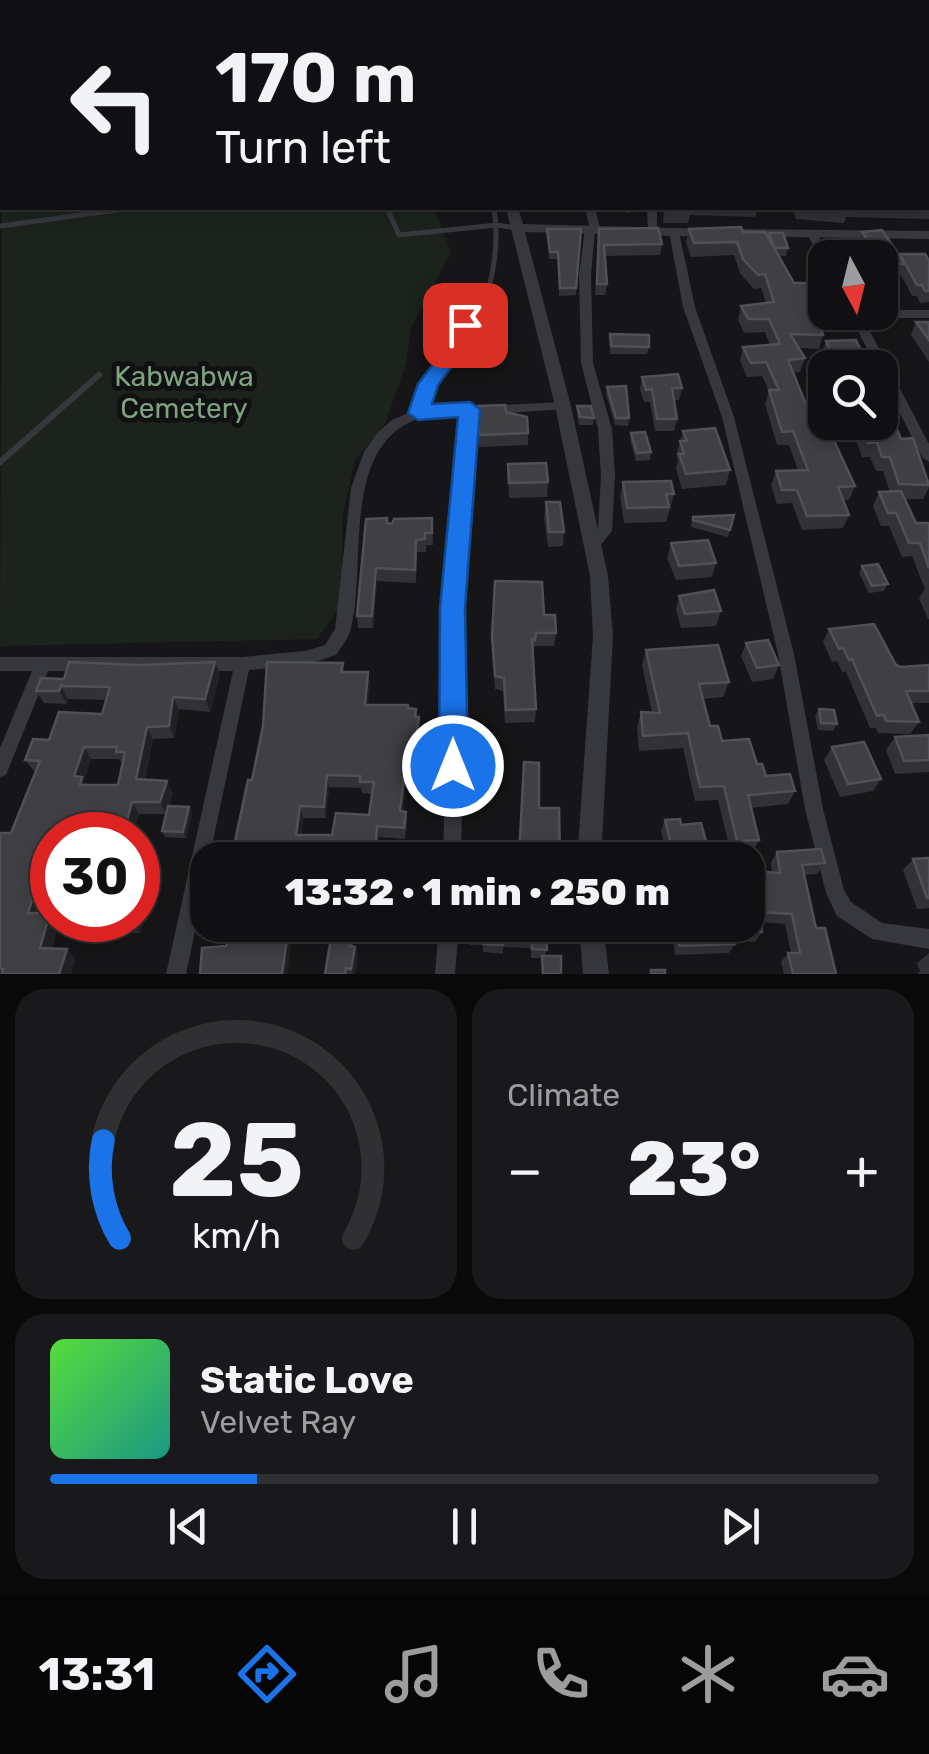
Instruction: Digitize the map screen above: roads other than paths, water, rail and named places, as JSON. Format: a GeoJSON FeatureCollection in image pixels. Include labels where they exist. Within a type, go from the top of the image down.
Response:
{"type":"FeatureCollection","features":[{"type":"Feature","properties":{"kind":"street"},"geometry":{"type":"LineString","coordinates":[[513,210],[564,406],[594,543],[603,636],[590,842]]}},
{"type":"Feature","properties":{"kind":"street"},"geometry":{"type":"LineString","coordinates":[[590,210],[592,228],[584,274],[587,363],[606,428],[608,476],[606,530],[594,543]]}},
{"type":"Feature","properties":{"kind":"street"},"geometry":{"type":"LineString","coordinates":[[652,210],[653,231]]}},
{"type":"Feature","properties":{"kind":"street"},"geometry":{"type":"LineString","coordinates":[[518,228],[929,235]]}},
{"type":"Feature","properties":{"kind":"street"},"geometry":{"type":"LineString","coordinates":[[674,232],[690,308],[728,417],[786,654],[814,809],[835,893],[844,909],[878,932],[929,939]]}},
{"type":"Feature","properties":{"kind":"street"},"geometry":{"type":"LineString","coordinates":[[812,234],[815,240]]}},
{"type":"Feature","properties":{"kind":"street"},"geometry":{"type":"LineString","coordinates":[[898,314],[929,314]]}},
{"type":"Feature","properties":{"kind":"street"},"geometry":{"type":"LineString","coordinates":[[863,330],[929,457]]}},
{"type":"Feature","properties":{"kind":"street"},"geometry":{"type":"LineString","coordinates":[[0,664],[242,664],[322,655],[337,643],[342,630],[358,484],[382,434],[397,421],[418,413],[564,406]]}},
{"type":"Feature","properties":{"kind":"street"},"geometry":{"type":"LineString","coordinates":[[452,842],[452,608],[470,409]]}},
{"type":"Feature","properties":{"kind":"street"},"geometry":{"type":"LineString","coordinates":[[909,418],[929,418]]}},
{"type":"Feature","properties":{"kind":"street"},"geometry":{"type":"LineString","coordinates":[[0,769],[42,664]]}},
{"type":"Feature","properties":{"kind":"street"},"geometry":{"type":"LineString","coordinates":[[176,974],[242,664]]}},
{"type":"Feature","properties":{"kind":"street"},"geometry":{"type":"LineString","coordinates":[[445,974],[448,942]]}},
{"type":"Feature","properties":{"kind":"street"},"geometry":{"type":"LineString","coordinates":[[593,942],[596,974]]}},
{"type":"Feature","properties":{"kind":"lane"},"geometry":{"type":"LineString","coordinates":[[0,226],[117,210]]}},
{"type":"Feature","properties":{"kind":"lane"},"geometry":{"type":"LineString","coordinates":[[388,210],[394,231],[399,234],[496,225],[518,228]]}},
{"type":"Feature","properties":{"kind":"lane"},"geometry":{"type":"LineString","coordinates":[[418,413],[428,384],[452,353],[451,338],[483,302],[496,225],[494,210]]}},
{"type":"Feature","properties":{"kind":"lane"},"geometry":{"type":"LineString","coordinates":[[0,462],[99,376]]}},
{"type":"Feature","properties":{"kind":"park label","name":"Kabwabwa Cemetery"},"geometry":{"type":"Point","coordinates":[184,392]}}]}
